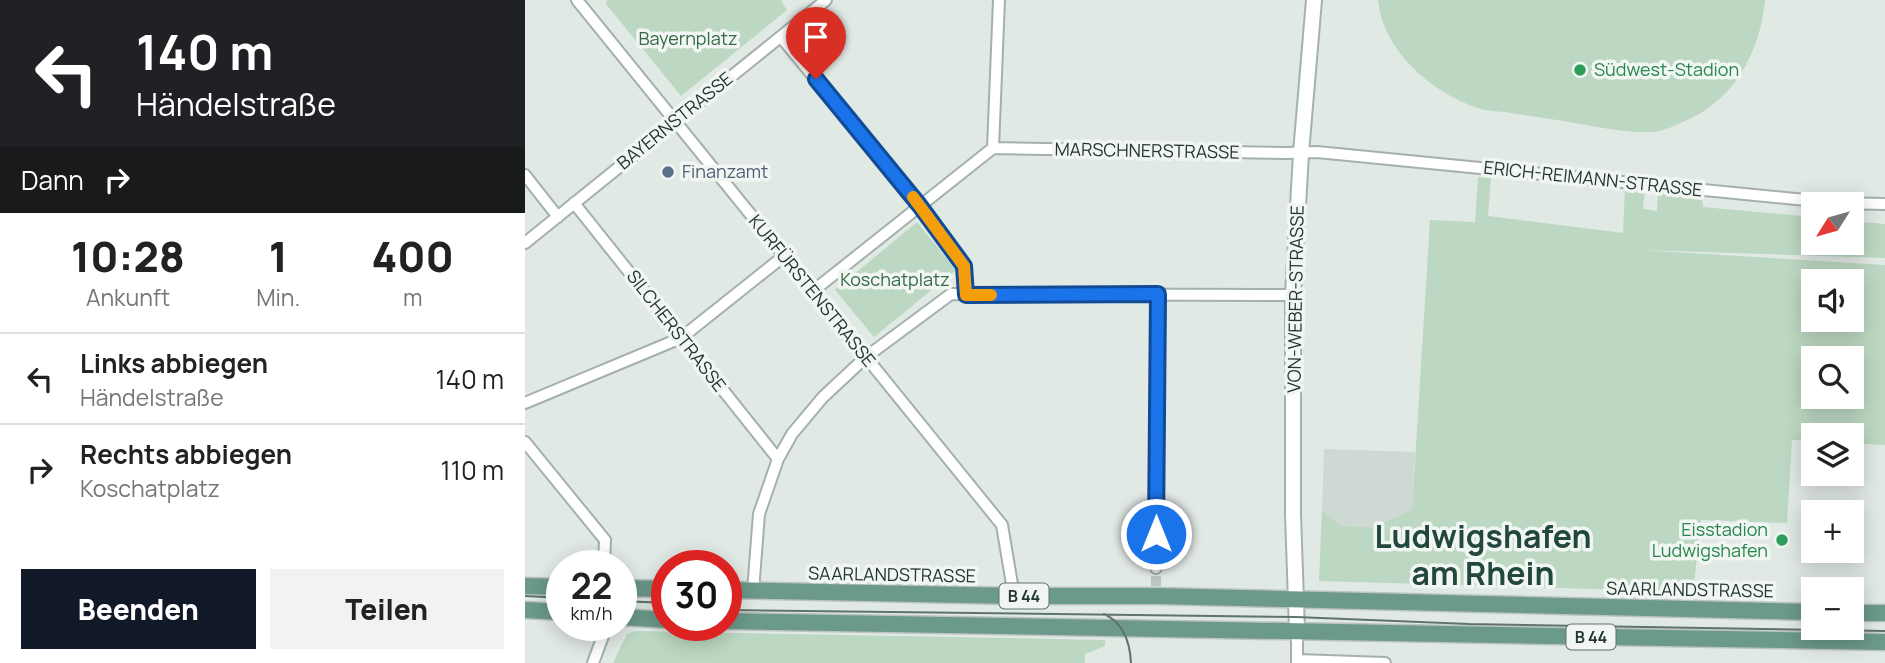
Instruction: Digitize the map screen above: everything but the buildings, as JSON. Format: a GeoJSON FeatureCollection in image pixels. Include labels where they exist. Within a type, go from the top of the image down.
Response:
{"type":"FeatureCollection","features":[{"type":"Feature","properties":{"kind":"main road"},"geometry":{"type":"LineString","coordinates":[[525,586],[546,587]]}},
{"type":"Feature","properties":{"kind":"main road","name":"SAARLANDSTRASSE"},"geometry":{"type":"LineString","coordinates":[[742,591],[1014,596],[1156,591],[1295,599],[1801,612]]}},
{"type":"Feature","properties":{"kind":"main road"},"geometry":{"type":"LineString","coordinates":[[525,610],[546,611]]}},
{"type":"Feature","properties":{"kind":"main road"},"geometry":{"type":"LineString","coordinates":[[1864,613],[1885,613]]}},
{"type":"Feature","properties":{"kind":"main road","name":"B 44"},"geometry":{"type":"LineString","coordinates":[[742,621],[1885,642]]}},
{"type":"Feature","properties":{"kind":"street","name":"KURFÜRSTENSTRASSE"},"geometry":{"type":"LineString","coordinates":[[577,0],[1002,525],[1014,596]]}},
{"type":"Feature","properties":{"kind":"street","name":"BAYERNSTRASSE"},"geometry":{"type":"LineString","coordinates":[[525,243],[826,0]]}},
{"type":"Feature","properties":{"kind":"street"},"geometry":{"type":"LineString","coordinates":[[813,291],[993,148],[999,0]]}},
{"type":"Feature","properties":{"kind":"street","name":"VON-WEBER-STRASSE"},"geometry":{"type":"LineString","coordinates":[[1297,631],[1293,514],[1293,295],[1311,0]]}},
{"type":"Feature","properties":{"kind":"street"},"geometry":{"type":"LineString","coordinates":[[781,37],[920,206],[964,266],[966,295]]}},
{"type":"Feature","properties":{"kind":"street","name":"MARSCHNERSTRASSE"},"geometry":{"type":"LineString","coordinates":[[993,148],[1301,153]]}},
{"type":"Feature","properties":{"kind":"street","name":"ERICH-REIMANN-STRASSE"},"geometry":{"type":"LineString","coordinates":[[1301,153],[1317,152],[1837,203],[1885,204]]}},
{"type":"Feature","properties":{"kind":"street"},"geometry":{"type":"LineString","coordinates":[[525,175],[558,216]]}},
{"type":"Feature","properties":{"kind":"street","name":"SILCHERSTRASSE"},"geometry":{"type":"LineString","coordinates":[[574,203],[778,459]]}},
{"type":"Feature","properties":{"kind":"street"},"geometry":{"type":"LineString","coordinates":[[525,403],[681,338],[784,256]]}},
{"type":"Feature","properties":{"kind":"street"},"geometry":{"type":"LineString","coordinates":[[753,591],[759,513],[778,459],[792,434],[823,397],[866,357],[951,294],[1293,295]]}},
{"type":"Feature","properties":{"kind":"street"},"geometry":{"type":"LineString","coordinates":[[1156,568],[1158,294]]}},
{"type":"Feature","properties":{"kind":"street"},"geometry":{"type":"LineString","coordinates":[[525,442],[605,540],[605,550]]}},
{"type":"Feature","properties":{"kind":"street"},"geometry":{"type":"LineString","coordinates":[[1297,631],[1297,662],[1385,663]]}},
{"type":"Feature","properties":{"kind":"street"},"geometry":{"type":"LineString","coordinates":[[593,663],[601,641]]}},
{"type":"Feature","properties":{"kind":"shaded area"},"geometry":{"type":"Polygon","coordinates":[[[1324,449],[1415,452],[1412,510],[1374,527],[1341,526],[1322,510],[1324,449]]]}},
{"type":"Feature","properties":{"kind":"green space","name":"Bayernplatz"},"geometry":{"type":"Polygon","coordinates":[[[607,0],[781,0],[787,10],[681,96],[606,4],[607,0]]]}},
{"type":"Feature","properties":{"kind":"green space","name":"Südwest-Stadion"},"geometry":{"type":"Polygon","coordinates":[[[1378,0],[1765,0],[1762,20],[1750,56],[1741,73],[1717,102],[1701,113],[1665,129],[1632,132],[1484,110],[1461,101],[1427,81],[1400,53],[1389,36],[1378,0]]]}},
{"type":"Feature","properties":{"kind":"green space"},"geometry":{"type":"Polygon","coordinates":[[[1478,177],[1491,178],[1488,216],[1623,233],[1625,186],[1645,188],[1643,209],[1657,211],[1658,193],[1702,197],[1703,207],[1801,216],[1801,255],[1641,250],[1885,265],[1885,445],[1864,444],[1864,423],[1801,423],[1801,440],[1792,440],[1787,523],[1701,520],[1693,592],[1319,581],[1322,510],[1341,526],[1373,527],[1412,510],[1430,220],[1475,222],[1478,177]]]}},
{"type":"Feature","properties":{"kind":"green space","name":"Koschatplatz"},"geometry":{"type":"Polygon","coordinates":[[[917,222],[956,270],[874,337],[835,290],[917,222]]]}},
{"type":"Feature","properties":{"kind":"green space"},"geometry":{"type":"Polygon","coordinates":[[[1864,222],[1885,224],[1885,258],[1824,256],[1864,256],[1864,222]]]}},
{"type":"Feature","properties":{"kind":"green space"},"geometry":{"type":"Polygon","coordinates":[[[637,631],[651,631],[651,641],[742,641],[742,633],[1105,640],[1105,646],[1085,654],[1085,663],[613,663],[624,641],[637,641],[637,631]]]}},
{"type":"Feature","properties":{"kind":"tunnel"},"geometry":{"type":"LineString","coordinates":[[1156,568],[1156,586]]}},
{"type":"Feature","properties":{"kind":"tram line"},"geometry":{"type":"LineString","coordinates":[[525,596],[546,597]]}},
{"type":"Feature","properties":{"kind":"tram line"},"geometry":{"type":"LineString","coordinates":[[637,602],[651,602]]}},
{"type":"Feature","properties":{"kind":"tram line"},"geometry":{"type":"LineString","coordinates":[[742,610],[1296,617],[1469,624],[1885,631]]}},
{"type":"Feature","properties":{"kind":"tram line"},"geometry":{"type":"LineString","coordinates":[[1104,614],[1117,622],[1125,634],[1131,663]]}},
{"type":"Feature","properties":{"kind":"slow traffic"},"geometry":{"type":"LineString","coordinates":[[913,197],[964,266],[966,295],[991,295]]}},
{"type":"Feature","properties":{"kind":"place","name":"Südwest-Stadion"},"geometry":{"type":"Point","coordinates":[1580,70]}},
{"type":"Feature","properties":{"kind":"place","name":"Finanzamt"},"geometry":{"type":"Point","coordinates":[668,172]}},
{"type":"Feature","properties":{"kind":"place","name":"Eisstadion Ludwigshafen"},"geometry":{"type":"Point","coordinates":[1782,540]}},
{"type":"Feature","properties":{"kind":"district","name":"Ludwigshafen am Rhein"},"geometry":{"type":"Point","coordinates":[1483,556]}},
{"type":"Feature","properties":{"kind":"route"},"geometry":{"type":"LineString","coordinates":[[816,79],[920,206],[964,266],[966,295],[1158,294],[1156,534]]}}]}
